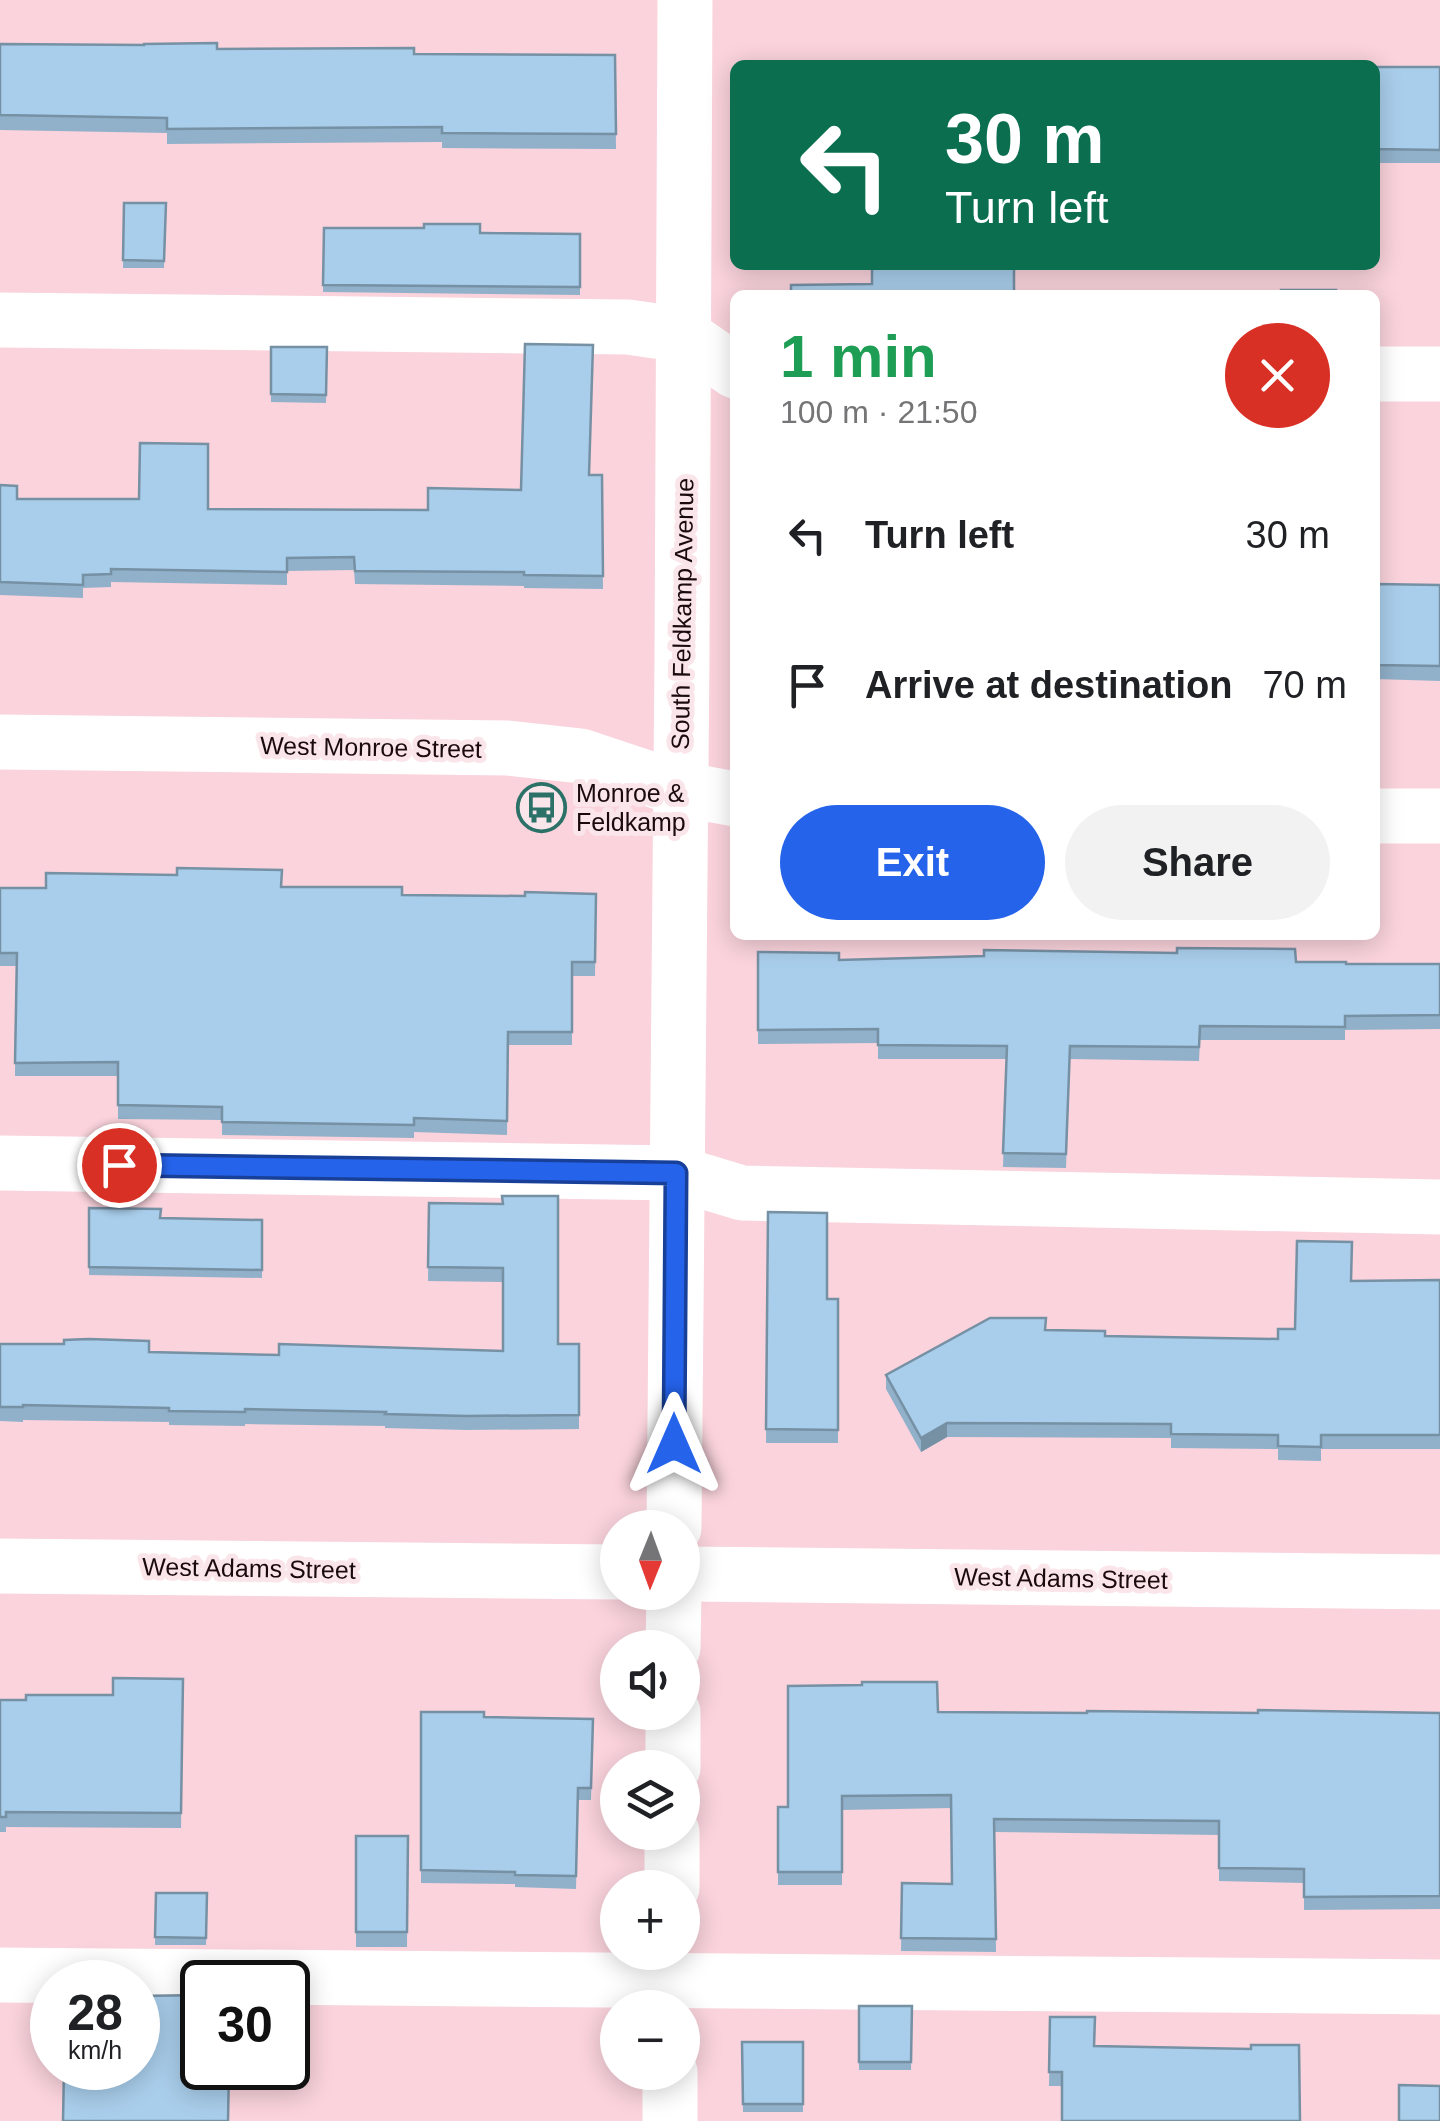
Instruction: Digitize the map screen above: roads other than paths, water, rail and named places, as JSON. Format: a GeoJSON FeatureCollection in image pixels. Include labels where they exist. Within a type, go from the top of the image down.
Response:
{"type":"FeatureCollection","features":[{"type":"Feature","properties":{"kind":"street","name":"South Feldkamp Avenue"},"geometry":{"type":"LineString","coordinates":[[674,1510],[685,0]]}},
{"type":"Feature","properties":{"kind":"street"},"geometry":{"type":"LineString","coordinates":[[0,320],[628,327],[684,336],[730,368]]}},
{"type":"Feature","properties":{"kind":"street"},"geometry":{"type":"LineString","coordinates":[[1380,374],[1440,374]]}},
{"type":"Feature","properties":{"kind":"street","name":"West Monroe Street"},"geometry":{"type":"LineString","coordinates":[[0,742],[508,748],[581,756],[680,788],[730,798]]}},
{"type":"Feature","properties":{"kind":"street"},"geometry":{"type":"LineString","coordinates":[[1380,816],[1440,816]]}},
{"type":"Feature","properties":{"kind":"street"},"geometry":{"type":"LineString","coordinates":[[0,1163],[676,1173],[742,1193],[1440,1207]]}},
{"type":"Feature","properties":{"kind":"street","name":"West Adams Street"},"geometry":{"type":"LineString","coordinates":[[0,1566],[600,1572]]}},
{"type":"Feature","properties":{"kind":"street","name":"West Adams Street"},"geometry":{"type":"LineString","coordinates":[[700,1574],[1440,1582]]}},
{"type":"Feature","properties":{"kind":"street"},"geometry":{"type":"LineString","coordinates":[[0,1975],[1440,1988]]}},
{"type":"Feature","properties":{"kind":"street"},"geometry":{"type":"LineString","coordinates":[[670,2090],[670,2121]]}},
{"type":"Feature","properties":{"kind":"place","name":"Monroe & Feldkamp"},"geometry":{"type":"Point","coordinates":[541,807]}}]}
